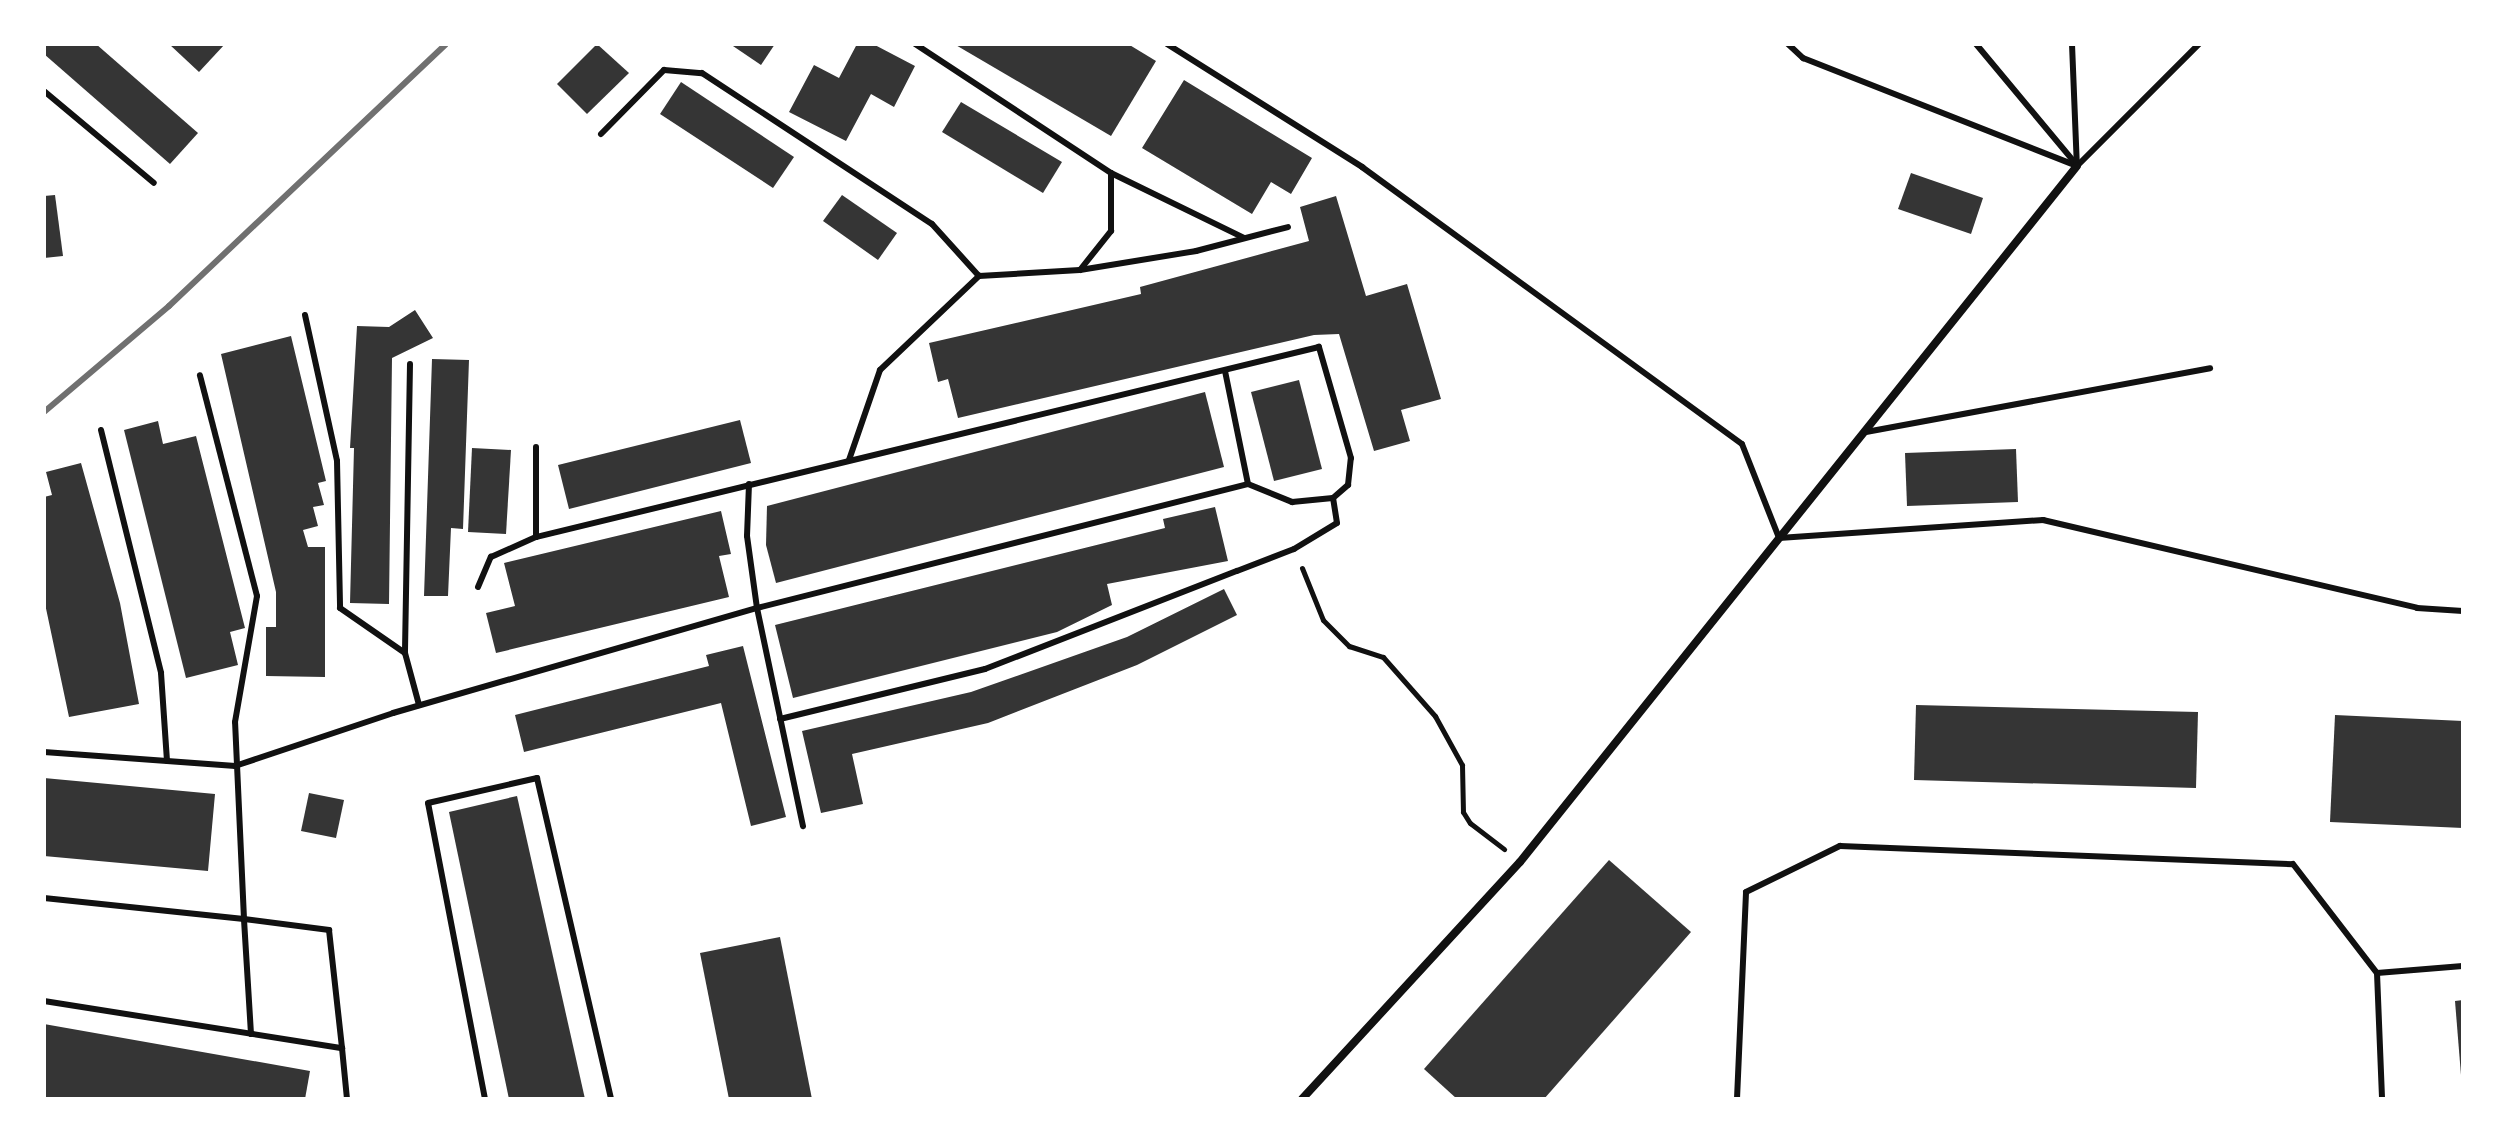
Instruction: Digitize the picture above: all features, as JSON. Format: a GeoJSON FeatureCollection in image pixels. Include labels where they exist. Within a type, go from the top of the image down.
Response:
{"type":"FeatureCollection","features":[{"type":"Feature","properties":{"kind":"street"},"geometry":{"type":"LineString","coordinates":[[1302,1099],[1520,862],[2077,166]]}},
{"type":"Feature","properties":{"kind":"lane"},"geometry":{"type":"LineString","coordinates":[[915,44],[1111,173],[1244,238]]}},
{"type":"Feature","properties":{"kind":"lane"},"geometry":{"type":"LineString","coordinates":[[1167,44],[1362,167],[1742,444],[1779,538],[2043,520],[2417,608],[2463,611]]}},
{"type":"Feature","properties":{"kind":"lane"},"geometry":{"type":"LineString","coordinates":[[1788,44],[1803,58],[2077,166]]}},
{"type":"Feature","properties":{"kind":"lane"},"geometry":{"type":"LineString","coordinates":[[1976,44],[2077,166]]}},
{"type":"Feature","properties":{"kind":"lane"},"geometry":{"type":"LineString","coordinates":[[2072,44],[2077,166]]}},
{"type":"Feature","properties":{"kind":"lane"},"geometry":{"type":"LineString","coordinates":[[2077,166],[2199,44]]}},
{"type":"Feature","properties":{"kind":"lane"},"geometry":{"type":"LineString","coordinates":[[601,134],[664,70],[702,73],[932,224],[979,276]]}},
{"type":"Feature","properties":{"kind":"lane"},"geometry":{"type":"LineString","coordinates":[[44,91],[154,183]]}},
{"type":"Feature","properties":{"kind":"lane"},"geometry":{"type":"LineString","coordinates":[[1080,270],[1111,231],[1111,173]]}},
{"type":"Feature","properties":{"kind":"lane"},"geometry":{"type":"LineString","coordinates":[[849,460],[880,370],[979,276],[1080,270],[1288,227]]}},
{"type":"Feature","properties":{"kind":"lane"},"geometry":{"type":"LineString","coordinates":[[305,315],[337,461],[340,608],[405,653]]}},
{"type":"Feature","properties":{"kind":"lane"},"geometry":{"type":"LineString","coordinates":[[44,752],[235,766],[419,705],[757,608],[1248,484],[1292,502],[1333,498],[1348,485],[1351,458],[1319,347],[536,537],[491,557],[478,587]]}},
{"type":"Feature","properties":{"kind":"lane"},"geometry":{"type":"LineString","coordinates":[[410,364],[405,653],[419,705]]}},
{"type":"Feature","properties":{"kind":"lane"},"geometry":{"type":"LineString","coordinates":[[1862,432],[2210,368]]}},
{"type":"Feature","properties":{"kind":"lane"},"geometry":{"type":"LineString","coordinates":[[1225,371],[1248,484]]}},
{"type":"Feature","properties":{"kind":"lane"},"geometry":{"type":"LineString","coordinates":[[200,375],[257,596],[235,722],[251,1034]]}},
{"type":"Feature","properties":{"kind":"lane"},"geometry":{"type":"LineString","coordinates":[[101,430],[161,673],[167,761]]}},
{"type":"Feature","properties":{"kind":"lane"},"geometry":{"type":"LineString","coordinates":[[536,447],[536,537]]}},
{"type":"Feature","properties":{"kind":"lane"},"geometry":{"type":"LineString","coordinates":[[749,484],[747,536],[757,608],[803,826]]}},
{"type":"Feature","properties":{"kind":"lane"},"geometry":{"type":"LineString","coordinates":[[780,719],[985,669],[1294,549],[1337,523],[1333,498]]}},
{"type":"Feature","properties":{"kind":"lane"},"geometry":{"type":"LineString","coordinates":[[485,1099],[428,803],[537,778],[611,1099]]}},
{"type":"Feature","properties":{"kind":"lane"},"geometry":{"type":"LineString","coordinates":[[1737,1099],[1746,892],[1840,846],[2293,864],[2377,973],[2382,1099]]}},
{"type":"Feature","properties":{"kind":"lane"},"geometry":{"type":"LineString","coordinates":[[44,898],[329,930],[347,1099]]}},
{"type":"Feature","properties":{"kind":"lane"},"geometry":{"type":"LineString","coordinates":[[2377,973],[2463,966]]}},
{"type":"Feature","properties":{"kind":"lane"},"geometry":{"type":"LineString","coordinates":[[44,1001],[342,1048]]}},
{"type":"Feature","properties":{"kind":"path"},"geometry":{"type":"LineString","coordinates":[[1294,549],[1323,620],[1349,646],[1383,657],[1435,716],[1462,765],[1463,812],[1470,823],[1520,862]]}},
{"type":"Feature","properties":{"kind":"building"},"geometry":{"type":"Polygon","coordinates":[[[44,44],[96,44],[198,133],[170,164],[44,54],[44,44]]]}},
{"type":"Feature","properties":{"kind":"building"},"geometry":{"type":"Polygon","coordinates":[[[169,44],[225,44],[199,72],[169,44]]]}},
{"type":"Feature","properties":{"kind":"building"},"geometry":{"type":"Polygon","coordinates":[[[597,44],[629,73],[587,114],[557,84],[597,44]]]}},
{"type":"Feature","properties":{"kind":"building"},"geometry":{"type":"Polygon","coordinates":[[[730,44],[775,44],[761,65],[730,44]]]}},
{"type":"Feature","properties":{"kind":"building"},"geometry":{"type":"Polygon","coordinates":[[[857,44],[873,44],[915,66],[894,107],[871,94],[846,141],[789,112],[814,65],[839,78],[857,44]]]}},
{"type":"Feature","properties":{"kind":"building"},"geometry":{"type":"Polygon","coordinates":[[[954,44],[1128,44],[1156,61],[1111,136],[954,44]]]}},
{"type":"Feature","properties":{"kind":"building"},"geometry":{"type":"Polygon","coordinates":[[[1184,80],[1312,158],[1291,194],[1271,182],[1252,214],[1142,148],[1184,80]]]}},
{"type":"Feature","properties":{"kind":"building"},"geometry":{"type":"Polygon","coordinates":[[[681,82],[794,157],[773,188],[660,114],[681,82]]]}},
{"type":"Feature","properties":{"kind":"building"},"geometry":{"type":"Polygon","coordinates":[[[961,102],[1062,162],[1043,193],[942,132],[961,102]]]}},
{"type":"Feature","properties":{"kind":"building"},"geometry":{"type":"Polygon","coordinates":[[[1911,173],[1983,198],[1971,234],[1898,209],[1911,173]]]}},
{"type":"Feature","properties":{"kind":"building"},"geometry":{"type":"Polygon","coordinates":[[[55,195],[63,256],[44,258],[44,196],[55,195]]]}},
{"type":"Feature","properties":{"kind":"building"},"geometry":{"type":"Polygon","coordinates":[[[842,195],[897,233],[878,260],[823,221],[842,195]]]}},
{"type":"Feature","properties":{"kind":"building"},"geometry":{"type":"Polygon","coordinates":[[[1336,196],[1366,296],[1407,284],[1441,399],[1401,410],[1410,441],[1374,451],[1339,334],[1314,335],[958,418],[948,379],[938,382],[929,343],[1141,294],[1140,287],[1309,241],[1300,207],[1336,196]]]}},
{"type":"Feature","properties":{"kind":"building"},"geometry":{"type":"Polygon","coordinates":[[[415,310],[433,338],[392,358],[389,604],[350,603],[354,448],[350,448],[357,326],[389,327],[415,310]]]}},
{"type":"Feature","properties":{"kind":"building"},"geometry":{"type":"Polygon","coordinates":[[[291,336],[326,481],[318,483],[324,505],[313,507],[318,526],[303,530],[308,547],[325,547],[325,677],[266,676],[266,627],[276,627],[276,592],[221,354],[291,336]]]}},
{"type":"Feature","properties":{"kind":"building"},"geometry":{"type":"Polygon","coordinates":[[[432,359],[469,360],[463,529],[451,528],[448,596],[424,596],[432,359]]]}},
{"type":"Feature","properties":{"kind":"building"},"geometry":{"type":"Polygon","coordinates":[[[1299,380],[1322,469],[1274,481],[1251,392],[1299,380]]]}},
{"type":"Feature","properties":{"kind":"building"},"geometry":{"type":"Polygon","coordinates":[[[1205,392],[1224,467],[776,583],[766,545],[767,506],[1205,392]]]}},
{"type":"Feature","properties":{"kind":"building"},"geometry":{"type":"Polygon","coordinates":[[[740,420],[751,463],[569,509],[558,465],[740,420]]]}},
{"type":"Feature","properties":{"kind":"building"},"geometry":{"type":"Polygon","coordinates":[[[158,421],[163,444],[196,436],[245,628],[230,632],[238,665],[186,678],[124,430],[158,421]]]}},
{"type":"Feature","properties":{"kind":"building"},"geometry":{"type":"Polygon","coordinates":[[[472,448],[511,450],[506,534],[468,532],[472,448]]]}},
{"type":"Feature","properties":{"kind":"building"},"geometry":{"type":"Polygon","coordinates":[[[2016,449],[2018,502],[1907,506],[1905,453],[2016,449]]]}},
{"type":"Feature","properties":{"kind":"building"},"geometry":{"type":"Polygon","coordinates":[[[81,463],[120,603],[139,704],[69,717],[44,599],[44,497],[52,495],[46,472],[81,463]]]}},
{"type":"Feature","properties":{"kind":"building"},"geometry":{"type":"Polygon","coordinates":[[[1215,507],[1228,561],[1107,584],[1112,605],[1057,632],[793,698],[775,625],[1165,528],[1163,519],[1215,507]]]}},
{"type":"Feature","properties":{"kind":"building"},"geometry":{"type":"Polygon","coordinates":[[[721,511],[731,554],[719,556],[729,597],[496,653],[486,613],[515,606],[504,563],[721,511]]]}},
{"type":"Feature","properties":{"kind":"building"},"geometry":{"type":"Polygon","coordinates":[[[1224,589],[1237,615],[1137,665],[988,723],[852,754],[863,804],[821,813],[802,731],[971,692],[1127,637],[1224,589]]]}},
{"type":"Feature","properties":{"kind":"building"},"geometry":{"type":"Polygon","coordinates":[[[743,646],[786,817],[751,826],[721,703],[524,752],[515,715],[709,666],[706,655],[743,646]]]}},
{"type":"Feature","properties":{"kind":"building"},"geometry":{"type":"Polygon","coordinates":[[[1916,705],[2198,712],[2196,788],[1914,780],[1916,705]]]}},
{"type":"Feature","properties":{"kind":"building"},"geometry":{"type":"Polygon","coordinates":[[[2335,715],[2463,721],[2463,828],[2330,822],[2335,715]]]}},
{"type":"Feature","properties":{"kind":"building"},"geometry":{"type":"Polygon","coordinates":[[[44,778],[215,794],[208,871],[44,856],[44,778]]]}},
{"type":"Feature","properties":{"kind":"building"},"geometry":{"type":"Polygon","coordinates":[[[309,793],[344,800],[336,838],[301,831],[309,793]]]}},
{"type":"Feature","properties":{"kind":"building"},"geometry":{"type":"Polygon","coordinates":[[[517,796],[585,1099],[509,1099],[449,812],[517,796]]]}},
{"type":"Feature","properties":{"kind":"building"},"geometry":{"type":"Polygon","coordinates":[[[1609,860],[1691,932],[1544,1099],[1457,1099],[1424,1069],[1609,860]]]}},
{"type":"Feature","properties":{"kind":"building"},"geometry":{"type":"Polygon","coordinates":[[[780,937],[812,1099],[729,1099],[700,953],[780,937]]]}},
{"type":"Feature","properties":{"kind":"building"},"geometry":{"type":"Polygon","coordinates":[[[2463,1000],[2463,1074],[2461,1075],[2455,1001],[2463,1000]]]}},
{"type":"Feature","properties":{"kind":"building"},"geometry":{"type":"Polygon","coordinates":[[[44,1024],[310,1071],[305,1099],[44,1099],[44,1024]]]}},
{"type":"Feature","properties":{"kind":"railway"},"geometry":{"type":"LineString","coordinates":[[44,412],[169,306],[446,44]]}}]}
